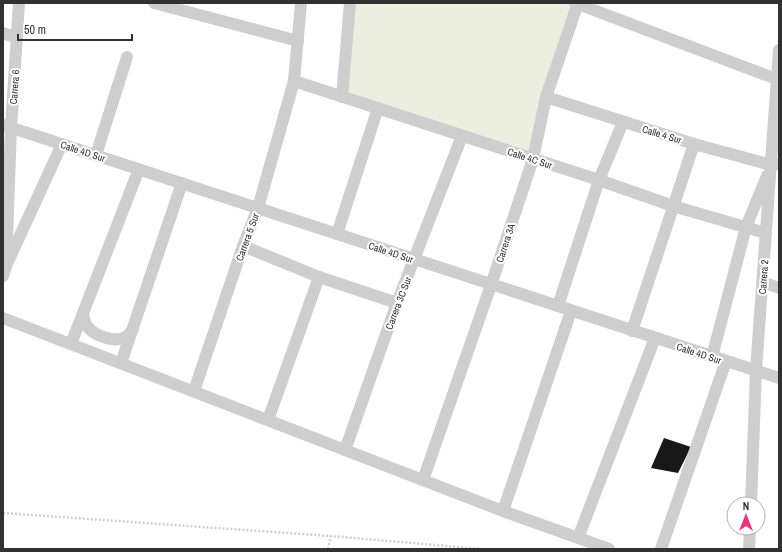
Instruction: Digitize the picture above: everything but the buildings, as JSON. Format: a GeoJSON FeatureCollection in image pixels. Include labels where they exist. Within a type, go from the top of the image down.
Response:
{"type":"FeatureCollection","features":[{"type":"Feature","properties":{"kind":"street","name":"Carrera 6"},"geometry":{"type":"LineString","coordinates":[[5,271],[7,126],[18,38],[19,3]]}},
{"type":"Feature","properties":{"kind":"street"},"geometry":{"type":"LineString","coordinates":[[154,3],[298,41]]}},
{"type":"Feature","properties":{"kind":"street","name":"Carrera 5 Sur"},"geometry":{"type":"LineString","coordinates":[[194,391],[258,208],[294,81],[301,3]]}},
{"type":"Feature","properties":{"kind":"street"},"geometry":{"type":"LineString","coordinates":[[342,97],[350,3]]}},
{"type":"Feature","properties":{"kind":"street"},"geometry":{"type":"LineString","coordinates":[[577,3],[778,80]]}},
{"type":"Feature","properties":{"kind":"street","name":"Carrera 3A"},"geometry":{"type":"LineString","coordinates":[[424,480],[491,285],[532,159],[546,97],[577,3]]}},
{"type":"Feature","properties":{"kind":"street"},"geometry":{"type":"LineString","coordinates":[[3,33],[18,38]]}},
{"type":"Feature","properties":{"kind":"street","name":"Carrera 2"},"geometry":{"type":"LineString","coordinates":[[750,496],[756,370],[766,233],[775,164],[779,50]]}},
{"type":"Feature","properties":{"kind":"street"},"geometry":{"type":"LineString","coordinates":[[96,155],[127,57]]}},
{"type":"Feature","properties":{"kind":"street","name":"Calle 4C Sur"},"geometry":{"type":"LineString","coordinates":[[294,81],[599,180],[672,206],[766,233]]}},
{"type":"Feature","properties":{"kind":"street","name":"Calle 4 Sur"},"geometry":{"type":"LineString","coordinates":[[546,97],[694,144],[775,164]]}},
{"type":"Feature","properties":{"kind":"street"},"geometry":{"type":"LineString","coordinates":[[337,234],[378,108]]}},
{"type":"Feature","properties":{"kind":"street"},"geometry":{"type":"LineString","coordinates":[[558,306],[599,180],[623,122]]}},
{"type":"Feature","properties":{"kind":"street","name":"Calle 4D Sur"},"geometry":{"type":"LineString","coordinates":[[7,126],[726,362],[779,378]]}},
{"type":"Feature","properties":{"kind":"street","name":"Carrera 3C Sur"},"geometry":{"type":"LineString","coordinates":[[345,450],[397,303],[462,136]]}},
{"type":"Feature","properties":{"kind":"street"},"geometry":{"type":"LineString","coordinates":[[5,271],[62,144]]}},
{"type":"Feature","properties":{"kind":"street"},"geometry":{"type":"LineString","coordinates":[[632,331],[672,206],[694,144]]}},
{"type":"Feature","properties":{"kind":"street"},"geometry":{"type":"LineString","coordinates":[[712,357],[746,227],[775,164]]}},
{"type":"Feature","properties":{"kind":"street"},"geometry":{"type":"LineString","coordinates":[[71,344],[139,169]]}},
{"type":"Feature","properties":{"kind":"street"},"geometry":{"type":"LineString","coordinates":[[122,363],[182,183]]}},
{"type":"Feature","properties":{"kind":"street"},"geometry":{"type":"LineString","coordinates":[[244,246],[319,277],[397,303]]}},
{"type":"Feature","properties":{"kind":"street"},"geometry":{"type":"LineString","coordinates":[[268,420],[319,277]]}},
{"type":"Feature","properties":{"kind":"street"},"geometry":{"type":"LineString","coordinates":[[763,282],[779,288]]}},
{"type":"Feature","properties":{"kind":"street"},"geometry":{"type":"LineString","coordinates":[[503,511],[571,311]]}},
{"type":"Feature","properties":{"kind":"street"},"geometry":{"type":"LineString","coordinates":[[83,314],[84,320],[92,332],[111,339],[120,339],[127,336],[133,329]]}},
{"type":"Feature","properties":{"kind":"street"},"geometry":{"type":"LineString","coordinates":[[3,318],[503,511],[609,549]]}},
{"type":"Feature","properties":{"kind":"street"},"geometry":{"type":"LineString","coordinates":[[578,538],[655,338]]}},
{"type":"Feature","properties":{"kind":"street"},"geometry":{"type":"LineString","coordinates":[[661,549],[726,362]]}},
{"type":"Feature","properties":{"kind":"street"},"geometry":{"type":"LineString","coordinates":[[749,549],[750,536]]}},
{"type":"Feature","properties":{"kind":"path"},"geometry":{"type":"LineString","coordinates":[[3,513],[331,536],[481,549]]}},
{"type":"Feature","properties":{"kind":"path"},"geometry":{"type":"LineString","coordinates":[[328,549],[331,536]]}},
{"type":"Feature","properties":{"kind":"shaded area"},"geometry":{"type":"Polygon","coordinates":[[[350,3],[575,3],[533,159],[342,97],[350,3]]]}}]}
